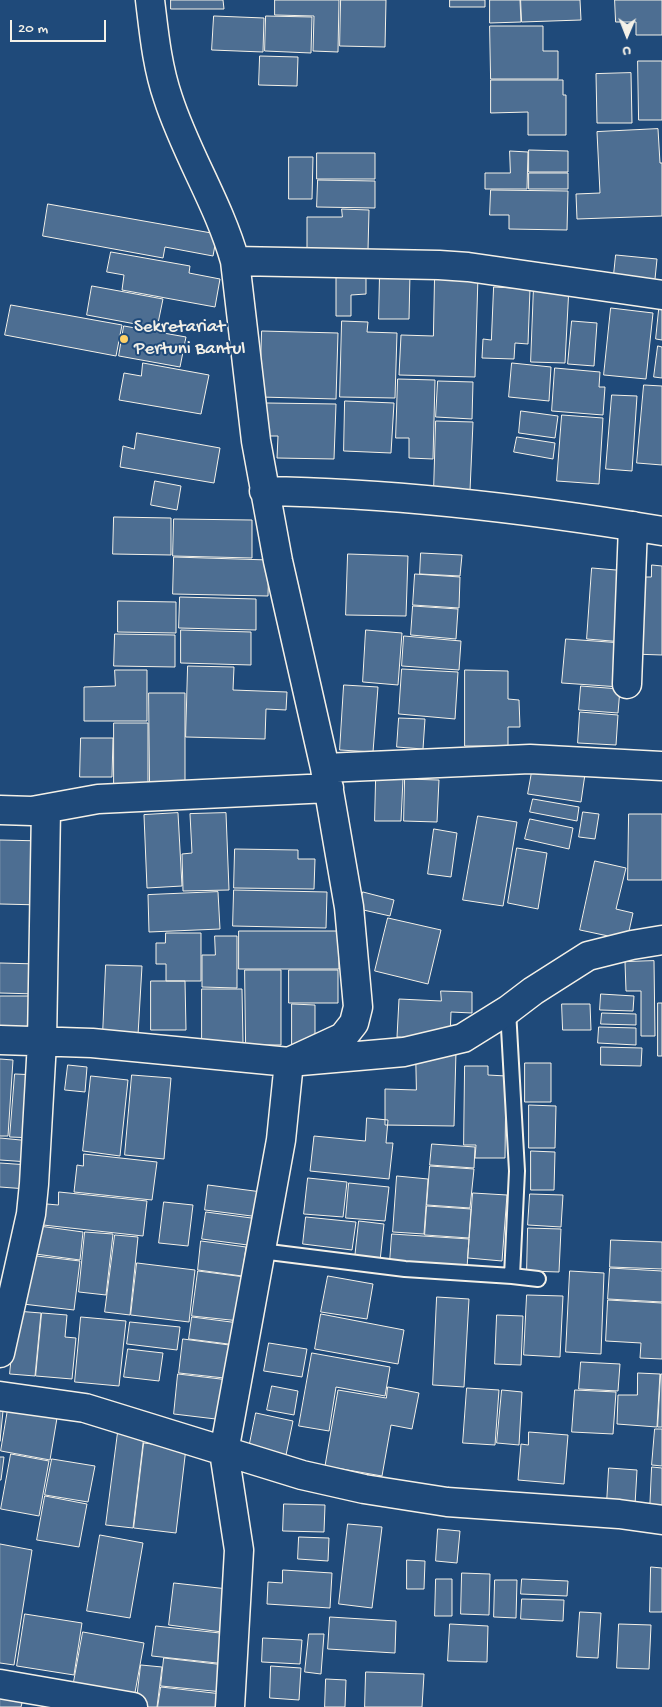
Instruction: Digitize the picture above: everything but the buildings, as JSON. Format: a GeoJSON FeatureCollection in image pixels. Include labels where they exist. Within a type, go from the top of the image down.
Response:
{"type":"FeatureCollection","features":[{"type":"Feature","properties":{"kind":"street"},"geometry":{"type":"LineString","coordinates":[[150,0],[161,75],[168,99],[182,136],[228,236],[235,261],[256,441],[264,492],[327,778],[349,906],[358,1007],[354,1023],[343,1037],[289,1062]]}},
{"type":"Feature","properties":{"kind":"street"},"geometry":{"type":"LineString","coordinates":[[235,261],[468,267],[662,295]]}},
{"type":"Feature","properties":{"kind":"street"},"geometry":{"type":"LineString","coordinates":[[264,492],[332,492],[479,504],[662,531]]}},
{"type":"Feature","properties":{"kind":"street"},"geometry":{"type":"LineString","coordinates":[[627,684],[633,526]]}},
{"type":"Feature","properties":{"kind":"street"},"geometry":{"type":"LineString","coordinates":[[0,810],[32,811],[98,799],[530,759],[662,766]]}},
{"type":"Feature","properties":{"kind":"street"},"geometry":{"type":"LineString","coordinates":[[0,1354],[31,1214],[42,1042],[46,809]]}},
{"type":"Feature","properties":{"kind":"street"},"geometry":{"type":"LineString","coordinates":[[0,1040],[92,1043],[289,1062],[404,1052],[463,1038],[588,956],[662,940]]}},
{"type":"Feature","properties":{"kind":"street"},"geometry":{"type":"LineString","coordinates":[[230,1707],[238,1550],[224,1452],[281,1140],[289,1062]]}},
{"type":"Feature","properties":{"kind":"street"},"geometry":{"type":"LineString","coordinates":[[0,1396],[85,1408],[302,1475],[364,1489],[447,1502],[619,1514],[662,1520]]}},
{"type":"Feature","properties":{"kind":"street"},"geometry":{"type":"LineString","coordinates":[[0,1684],[132,1707]]}},
{"type":"Feature","properties":{"kind":"lane"},"geometry":{"type":"LineString","coordinates":[[508,1010],[516,1170],[512,1276]]}},
{"type":"Feature","properties":{"kind":"lane"},"geometry":{"type":"LineString","coordinates":[[261,1251],[404,1269],[538,1279]]}},
{"type":"Feature","properties":{"kind":"place","name":"Sekretariat Pertuni Bantul"},"geometry":{"type":"Point","coordinates":[124,339]}}]}
